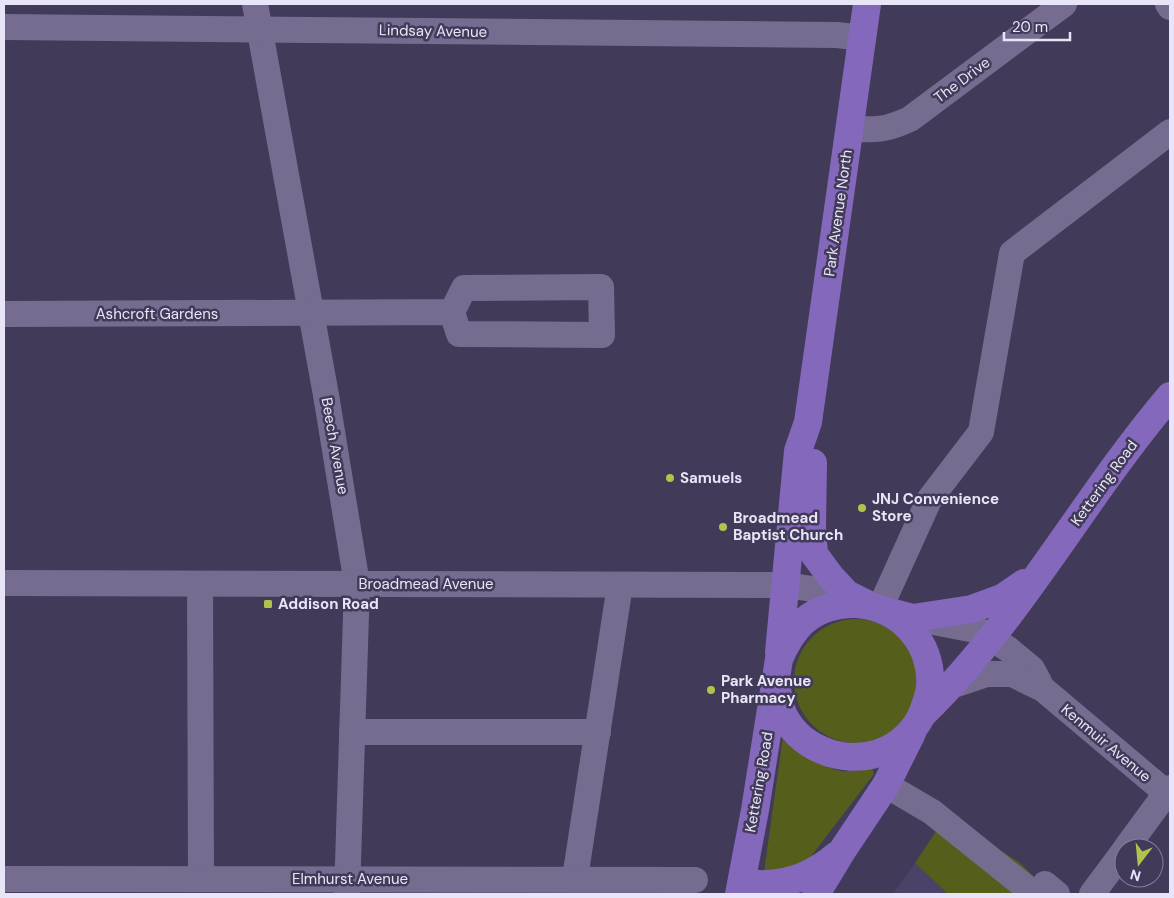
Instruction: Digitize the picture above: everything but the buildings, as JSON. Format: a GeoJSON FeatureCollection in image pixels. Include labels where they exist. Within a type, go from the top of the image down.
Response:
{"type":"FeatureCollection","features":[{"type":"Feature","properties":{"kind":"main road","name":"Park Avenue North"},"geometry":{"type":"LineString","coordinates":[[777,671],[798,451],[808,422],[867,4]]}},
{"type":"Feature","properties":{"kind":"main road","name":"Kettering Road"},"geometry":{"type":"LineString","coordinates":[[816,894],[842,851],[886,786],[919,721],[951,686],[990,638],[1170,396]]}},
{"type":"Feature","properties":{"kind":"main road","name":"Park Avenue North"},"geometry":{"type":"LineString","coordinates":[[808,422],[813,450],[812,527],[814,554],[831,577],[880,608]]}},
{"type":"Feature","properties":{"kind":"main road","name":"Kettering Road"},"geometry":{"type":"LineString","coordinates":[[880,608],[972,609],[1002,598],[1039,572]]}},
{"type":"Feature","properties":{"kind":"main road"},"geometry":{"type":"LineString","coordinates":[[844,604],[880,608],[910,628],[923,647],[929,666],[930,689],[919,721],[903,739],[885,751],[871,756],[853,758],[830,754],[810,745],[792,728],[782,710],[777,671],[788,638],[804,621],[822,610],[844,604]]}},
{"type":"Feature","properties":{"kind":"main road","name":"Kettering Road"},"geometry":{"type":"LineString","coordinates":[[777,671],[741,888],[798,879],[825,865],[842,851]]}},
{"type":"Feature","properties":{"kind":"street","name":"The Drive"},"geometry":{"type":"LineString","coordinates":[[850,129],[876,130],[891,128],[910,119],[1064,4]]}},
{"type":"Feature","properties":{"kind":"street","name":"Lindsay Avenue"},"geometry":{"type":"LineString","coordinates":[[4,27],[257,16],[837,34],[862,38]]}},
{"type":"Feature","properties":{"kind":"street","name":"Beech Avenue"},"geometry":{"type":"LineString","coordinates":[[257,16],[357,584],[347,886]]}},
{"type":"Feature","properties":{"kind":"street"},"geometry":{"type":"LineString","coordinates":[[880,608],[929,500],[981,432],[1012,253],[1170,132]]}},
{"type":"Feature","properties":{"kind":"street"},"geometry":{"type":"LineString","coordinates":[[601,287],[602,335],[459,334],[452,312],[464,288],[601,287]]}},
{"type":"Feature","properties":{"kind":"street","name":"Ashcroft Gardens"},"geometry":{"type":"LineString","coordinates":[[4,314],[452,312]]}},
{"type":"Feature","properties":{"kind":"street","name":"Broadmead Avenue"},"geometry":{"type":"LineString","coordinates":[[4,584],[785,585],[880,608]]}},
{"type":"Feature","properties":{"kind":"street"},"geometry":{"type":"LineString","coordinates":[[200,584],[201,879]]}},
{"type":"Feature","properties":{"kind":"street"},"geometry":{"type":"LineString","coordinates":[[575,878],[620,585]]}},
{"type":"Feature","properties":{"kind":"street","name":"Kenmuir Avenue"},"geometry":{"type":"LineString","coordinates":[[880,608],[980,631],[1008,649],[1032,669],[1043,689]]}},
{"type":"Feature","properties":{"kind":"street","name":"Kenmuir Avenue"},"geometry":{"type":"LineString","coordinates":[[951,686],[987,674],[1012,674],[1043,689],[1169,792]]}},
{"type":"Feature","properties":{"kind":"street"},"geometry":{"type":"LineString","coordinates":[[352,732],[598,732]]}},
{"type":"Feature","properties":{"kind":"street"},"geometry":{"type":"LineString","coordinates":[[886,786],[932,812],[1046,891]]}},
{"type":"Feature","properties":{"kind":"street"},"geometry":{"type":"LineString","coordinates":[[1134,838],[1169,792]]}},
{"type":"Feature","properties":{"kind":"street"},"geometry":{"type":"LineString","coordinates":[[1092,894],[1114,864]]}},
{"type":"Feature","properties":{"kind":"street","name":"Elmhurst Avenue"},"geometry":{"type":"LineString","coordinates":[[4,879],[201,879],[347,886],[478,886],[575,878],[629,887],[695,880]]}},
{"type":"Feature","properties":{"kind":"shaded area"},"geometry":{"type":"Polygon","coordinates":[[[915,863],[948,894],[893,894],[915,863]]]}},
{"type":"Feature","properties":{"kind":"green space"},"geometry":{"type":"Polygon","coordinates":[[[856,619],[880,623],[900,637],[914,657],[918,681],[914,705],[900,725],[880,739],[856,743],[832,739],[812,725],[798,705],[794,681],[798,657],[812,637],[832,623],[856,619]]]}},
{"type":"Feature","properties":{"kind":"green space"},"geometry":{"type":"Polygon","coordinates":[[[783,736],[825,766],[841,771],[872,767],[874,774],[806,863],[801,867],[764,872],[783,736]]]}},
{"type":"Feature","properties":{"kind":"green space"},"geometry":{"type":"Polygon","coordinates":[[[947,815],[1020,863],[1052,894],[948,894],[915,863],[947,815]]]}},
{"type":"Feature","properties":{"kind":"place","name":"Samuels"},"geometry":{"type":"Point","coordinates":[670,478]}},
{"type":"Feature","properties":{"kind":"place","name":"JNJ Convenience Store"},"geometry":{"type":"Point","coordinates":[862,508]}},
{"type":"Feature","properties":{"kind":"place","name":"Broadmead Baptist Church"},"geometry":{"type":"Point","coordinates":[723,527]}},
{"type":"Feature","properties":{"kind":"place","name":"Addison Road"},"geometry":{"type":"Point","coordinates":[268,604]}},
{"type":"Feature","properties":{"kind":"place","name":"Park Avenue Pharmacy"},"geometry":{"type":"Point","coordinates":[711,690]}}]}
